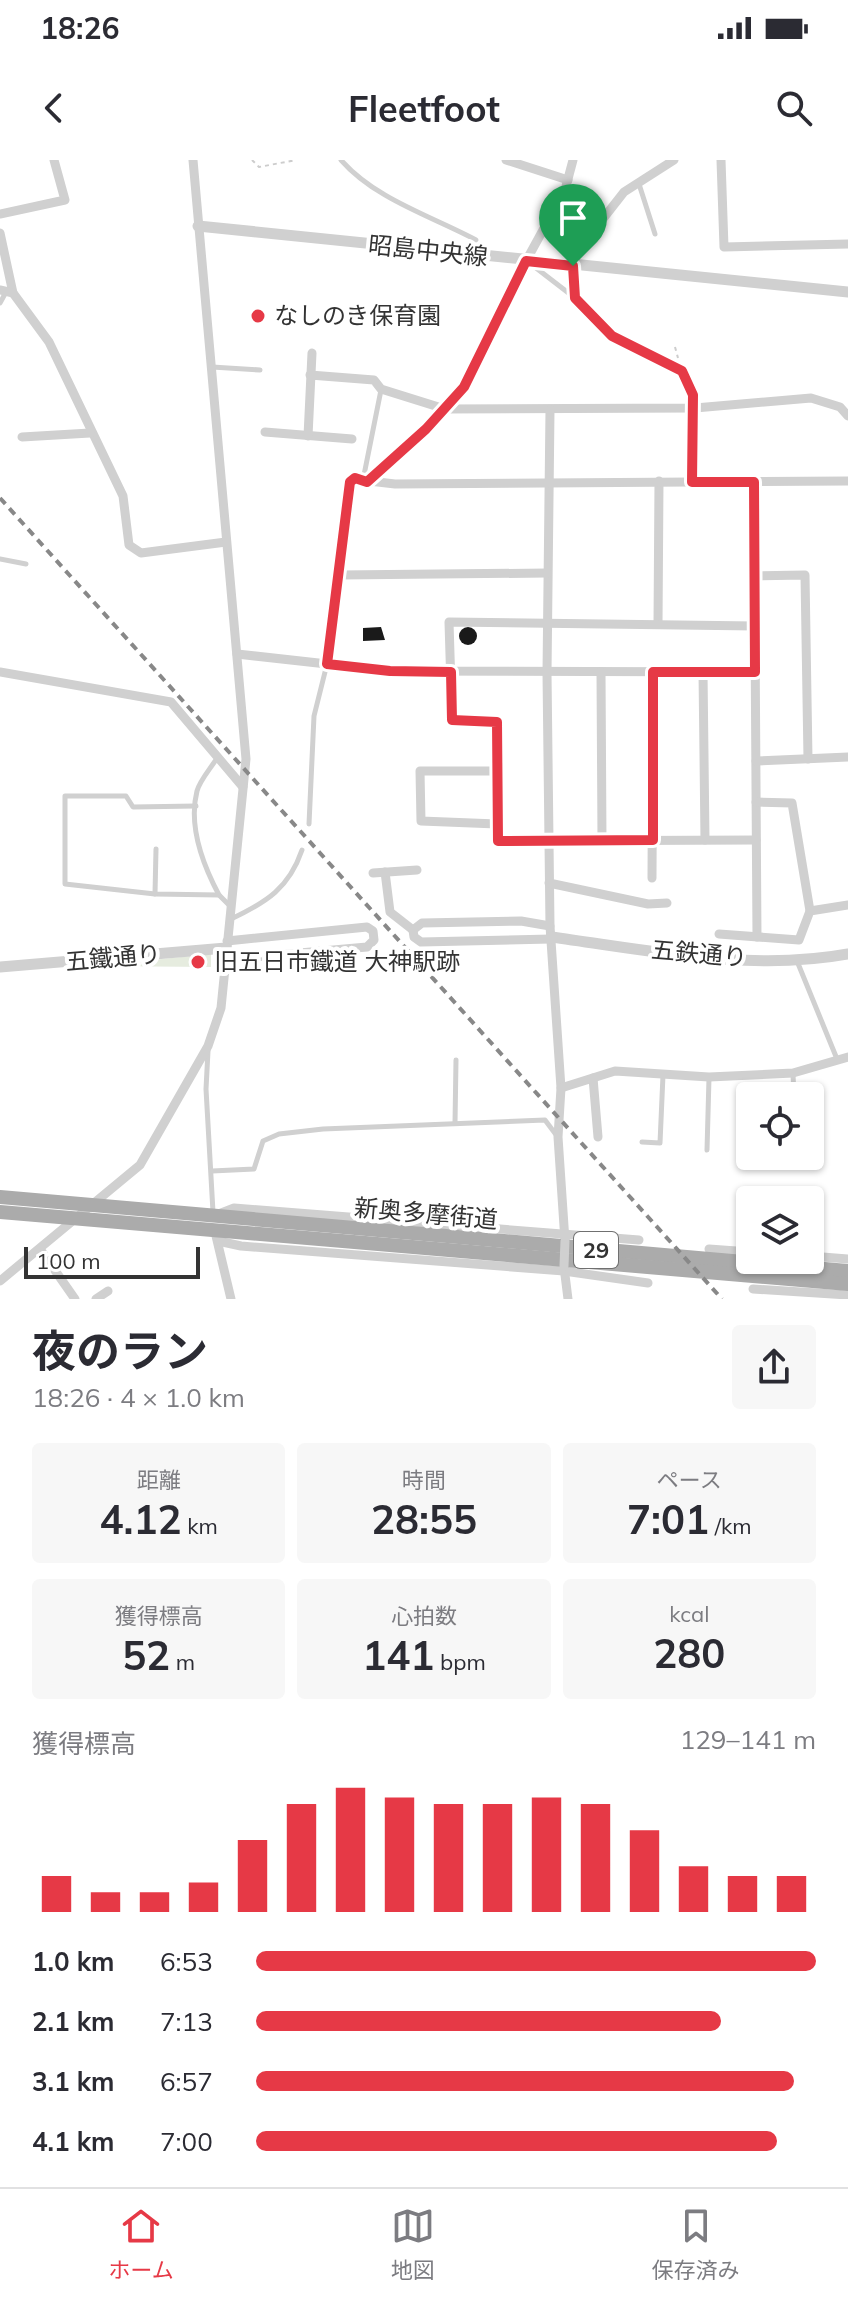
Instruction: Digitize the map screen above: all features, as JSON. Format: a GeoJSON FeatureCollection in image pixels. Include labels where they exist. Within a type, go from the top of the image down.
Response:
{"type":"FeatureCollection","features":[{"type":"Feature","properties":{"kind":"main road","name":"新奥多摩街道"},"geometry":{"type":"LineString","coordinates":[[0,1197],[94,1206],[215,1230],[848,1271]]}},
{"type":"Feature","properties":{"kind":"main road","name":"新奥多摩街道"},"geometry":{"type":"LineString","coordinates":[[0,1212],[848,1284]]}},
{"type":"Feature","properties":{"kind":"street"},"geometry":{"type":"LineString","coordinates":[[0,214],[65,200],[54,160]]}},
{"type":"Feature","properties":{"kind":"street"},"geometry":{"type":"LineString","coordinates":[[0,1281],[140,1165],[208,1046],[221,1008],[246,759],[193,160]]}},
{"type":"Feature","properties":{"kind":"street"},"geometry":{"type":"LineString","coordinates":[[506,160],[566,185]]}},
{"type":"Feature","properties":{"kind":"street"},"geometry":{"type":"LineString","coordinates":[[365,481],[445,409],[475,371],[526,261],[566,185],[573,160]]}},
{"type":"Feature","properties":{"kind":"street"},"geometry":{"type":"LineString","coordinates":[[573,261],[624,192],[674,160]]}},
{"type":"Feature","properties":{"kind":"street"},"geometry":{"type":"LineString","coordinates":[[721,160],[724,247],[848,244]]}},
{"type":"Feature","properties":{"kind":"street"},"geometry":{"type":"LineString","coordinates":[[566,185],[573,261]]}},
{"type":"Feature","properties":{"kind":"street","name":"昭島中央線"},"geometry":{"type":"LineString","coordinates":[[198,226],[526,261],[573,261],[848,292]]}},
{"type":"Feature","properties":{"kind":"street"},"geometry":{"type":"LineString","coordinates":[[0,233],[6,292],[49,342],[90,433],[123,496],[129,545],[141,553],[226,542]]}},
{"type":"Feature","properties":{"kind":"street"},"geometry":{"type":"LineString","coordinates":[[308,436],[312,353]]}},
{"type":"Feature","properties":{"kind":"street"},"geometry":{"type":"LineString","coordinates":[[682,371],[693,395],[695,408],[692,482]]}},
{"type":"Feature","properties":{"kind":"street"},"geometry":{"type":"LineString","coordinates":[[310,375],[374,380],[381,389],[445,409],[695,408],[811,398],[840,407],[848,416]]}},
{"type":"Feature","properties":{"kind":"street"},"geometry":{"type":"LineString","coordinates":[[550,410],[547,482],[549,883],[561,1088],[558,1137],[568,1299]]}},
{"type":"Feature","properties":{"kind":"street"},"geometry":{"type":"LineString","coordinates":[[265,432],[352,439]]}},
{"type":"Feature","properties":{"kind":"street"},"geometry":{"type":"LineString","coordinates":[[22,437],[90,433]]}},
{"type":"Feature","properties":{"kind":"street"},"geometry":{"type":"LineString","coordinates":[[327,664],[350,482],[355,478],[365,481],[848,481]]}},
{"type":"Feature","properties":{"kind":"street"},"geometry":{"type":"LineString","coordinates":[[658,624],[659,481]]}},
{"type":"Feature","properties":{"kind":"street"},"geometry":{"type":"LineString","coordinates":[[754,482],[757,937]]}},
{"type":"Feature","properties":{"kind":"street"},"geometry":{"type":"LineString","coordinates":[[340,575],[547,573]]}},
{"type":"Feature","properties":{"kind":"street"},"geometry":{"type":"LineString","coordinates":[[754,576],[805,575],[808,759]]}},
{"type":"Feature","properties":{"kind":"street"},"geometry":{"type":"LineString","coordinates":[[755,626],[449,622],[452,720],[497,722],[498,841],[756,840]]}},
{"type":"Feature","properties":{"kind":"street"},"geometry":{"type":"LineString","coordinates":[[237,654],[390,671],[755,672]]}},
{"type":"Feature","properties":{"kind":"street"},"geometry":{"type":"LineString","coordinates":[[0,672],[171,702],[243,787]]}},
{"type":"Feature","properties":{"kind":"street"},"geometry":{"type":"LineString","coordinates":[[601,672],[602,841]]}},
{"type":"Feature","properties":{"kind":"street"},"geometry":{"type":"LineString","coordinates":[[652,878],[653,672]]}},
{"type":"Feature","properties":{"kind":"street"},"geometry":{"type":"LineString","coordinates":[[703,672],[705,840]]}},
{"type":"Feature","properties":{"kind":"street"},"geometry":{"type":"LineString","coordinates":[[756,761],[848,757]]}},
{"type":"Feature","properties":{"kind":"street"},"geometry":{"type":"LineString","coordinates":[[496,771],[420,771],[421,821],[497,824]]}},
{"type":"Feature","properties":{"kind":"street"},"geometry":{"type":"LineString","coordinates":[[719,934],[799,940],[810,911],[792,803],[756,802]]}},
{"type":"Feature","properties":{"kind":"street"},"geometry":{"type":"LineString","coordinates":[[373,873],[417,870]]}},
{"type":"Feature","properties":{"kind":"street"},"geometry":{"type":"LineString","coordinates":[[385,872],[390,912],[413,930],[414,937],[421,942],[551,934]]}},
{"type":"Feature","properties":{"kind":"street"},"geometry":{"type":"LineString","coordinates":[[549,883],[648,904],[667,903]]}},
{"type":"Feature","properties":{"kind":"street"},"geometry":{"type":"LineString","coordinates":[[810,911],[848,905]]}},
{"type":"Feature","properties":{"kind":"street"},"geometry":{"type":"LineString","coordinates":[[413,930],[422,923],[521,921],[551,934]]}},
{"type":"Feature","properties":{"kind":"street"},"geometry":{"type":"LineString","coordinates":[[367,927],[373,931],[374,940],[367,947],[254,957],[226,948],[367,927]]}},
{"type":"Feature","properties":{"kind":"street","name":"五鉄通り"},"geometry":{"type":"LineString","coordinates":[[551,934],[681,954],[797,960],[848,954]]}},
{"type":"Feature","properties":{"kind":"street","name":"五鐵通り"},"geometry":{"type":"LineString","coordinates":[[0,967],[226,948]]}},
{"type":"Feature","properties":{"kind":"street"},"geometry":{"type":"LineString","coordinates":[[561,1088],[615,1071],[709,1077],[793,1073],[848,1057]]}},
{"type":"Feature","properties":{"kind":"street"},"geometry":{"type":"LineString","coordinates":[[593,1078],[598,1137]]}},
{"type":"Feature","properties":{"kind":"street"},"geometry":{"type":"LineString","coordinates":[[215,1230],[234,1208],[565,1238],[639,1240]]}},
{"type":"Feature","properties":{"kind":"street"},"geometry":{"type":"LineString","coordinates":[[215,1230],[241,1246],[564,1268],[648,1283]]}},
{"type":"Feature","properties":{"kind":"street"},"geometry":{"type":"LineString","coordinates":[[215,1230],[231,1299]]}},
{"type":"Feature","properties":{"kind":"street"},"geometry":{"type":"LineString","coordinates":[[40,1249],[75,1299]]}},
{"type":"Feature","properties":{"kind":"street"},"geometry":{"type":"LineString","coordinates":[[709,1249],[736,1251]]}},
{"type":"Feature","properties":{"kind":"street"},"geometry":{"type":"LineString","coordinates":[[824,1257],[848,1259]]}},
{"type":"Feature","properties":{"kind":"street"},"geometry":{"type":"LineString","coordinates":[[753,1289],[848,1295]]}},
{"type":"Feature","properties":{"kind":"street"},"geometry":{"type":"LineString","coordinates":[[96,1299],[108,1291]]}},
{"type":"Feature","properties":{"kind":"lane"},"geometry":{"type":"LineString","coordinates":[[341,160],[355,176],[399,202],[476,240],[474,256]]}},
{"type":"Feature","properties":{"kind":"lane"},"geometry":{"type":"LineString","coordinates":[[639,184],[655,234]]}},
{"type":"Feature","properties":{"kind":"lane"},"geometry":{"type":"LineString","coordinates":[[526,261],[575,298],[612,336],[682,371]]}},
{"type":"Feature","properties":{"kind":"lane"},"geometry":{"type":"LineString","coordinates":[[573,261],[575,298]]}},
{"type":"Feature","properties":{"kind":"lane"},"geometry":{"type":"LineString","coordinates":[[0,303],[6,292]]}},
{"type":"Feature","properties":{"kind":"lane"},"geometry":{"type":"LineString","coordinates":[[211,367],[260,370]]}},
{"type":"Feature","properties":{"kind":"lane"},"geometry":{"type":"LineString","coordinates":[[365,481],[381,389]]}},
{"type":"Feature","properties":{"kind":"lane"},"geometry":{"type":"LineString","coordinates":[[0,559],[26,564]]}},
{"type":"Feature","properties":{"kind":"lane"},"geometry":{"type":"LineString","coordinates":[[309,824],[314,716],[327,664]]}},
{"type":"Feature","properties":{"kind":"lane"},"geometry":{"type":"LineString","coordinates":[[217,758],[198,790],[199,853],[219,895],[231,908]]}},
{"type":"Feature","properties":{"kind":"lane"},"geometry":{"type":"LineString","coordinates":[[196,806],[133,807],[126,796],[65,796],[65,884],[155,894],[219,895]]}},
{"type":"Feature","properties":{"kind":"lane"},"geometry":{"type":"LineString","coordinates":[[155,894],[156,849]]}},
{"type":"Feature","properties":{"kind":"lane"},"geometry":{"type":"LineString","coordinates":[[230,920],[281,891],[294,872],[302,850]]}},
{"type":"Feature","properties":{"kind":"lane"},"geometry":{"type":"LineString","coordinates":[[797,960],[837,1060]]}},
{"type":"Feature","properties":{"kind":"lane"},"geometry":{"type":"LineString","coordinates":[[208,1046],[206,1089],[215,1230]]}},
{"type":"Feature","properties":{"kind":"lane"},"geometry":{"type":"LineString","coordinates":[[455,1123],[456,1060]]}},
{"type":"Feature","properties":{"kind":"lane"},"geometry":{"type":"LineString","coordinates":[[793,1073],[793,1082]]}},
{"type":"Feature","properties":{"kind":"lane"},"geometry":{"type":"LineString","coordinates":[[642,1142],[660,1143],[663,1074]]}},
{"type":"Feature","properties":{"kind":"lane"},"geometry":{"type":"LineString","coordinates":[[707,1150],[709,1077]]}},
{"type":"Feature","properties":{"kind":"lane"},"geometry":{"type":"LineString","coordinates":[[212,1171],[254,1169],[263,1141],[279,1134],[545,1120],[558,1137]]}},
{"type":"Feature","properties":{"kind":"path"},"geometry":{"type":"LineString","coordinates":[[252,160],[259,167],[296,160]]}},
{"type":"Feature","properties":{"kind":"shaded area"},"geometry":{"type":"Polygon","coordinates":[[[211,954],[211,967],[93,966],[211,954]]]}},
{"type":"Feature","properties":{"kind":"building"},"geometry":{"type":"Polygon","coordinates":[[[381,627],[385,640],[363,641],[363,628],[381,627]]]}},
{"type":"Feature","properties":{"kind":"building"},"geometry":{"type":"Polygon","coordinates":[[[468,627],[477,636],[468,645],[459,636],[468,627]]]}},
{"type":"Feature","properties":{"kind":"railway"},"geometry":{"type":"LineString","coordinates":[[0,498],[722,1299]]}},
{"type":"Feature","properties":{"kind":"place","name":"なしのき保育園"},"geometry":{"type":"Point","coordinates":[258,316]}},
{"type":"Feature","properties":{"kind":"place","name":"旧五日市鐵道 大神駅跡"},"geometry":{"type":"Point","coordinates":[198,962]}},
{"type":"Feature","properties":{"kind":"route"},"geometry":{"type":"LineString","coordinates":[[526,261],[573,266],[575,298],[612,336],[682,371],[693,395],[695,408],[692,482],[754,482],[755,672],[653,672],[653,840],[498,841],[497,722],[452,720],[451,672],[390,671],[327,664],[350,482],[355,478],[367,482],[426,429],[464,387],[475,371],[526,261]]}}]}
